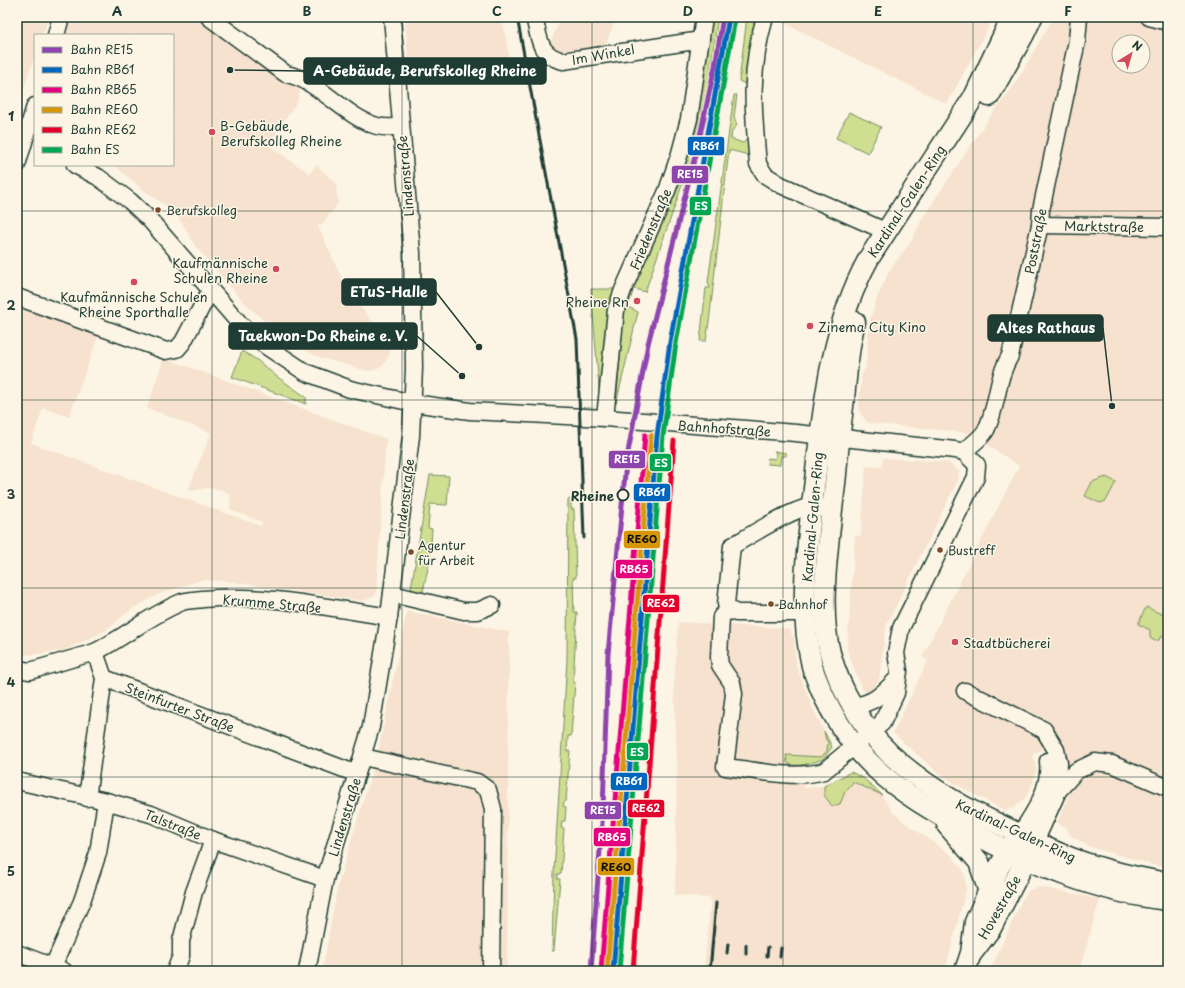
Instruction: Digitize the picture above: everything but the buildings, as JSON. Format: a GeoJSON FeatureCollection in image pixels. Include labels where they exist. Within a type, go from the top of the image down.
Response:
{"type":"FeatureCollection","features":[{"type":"Feature","properties":{"kind":"main road","name":"Kardinal-Galen-Ring"},"geometry":{"type":"LineString","coordinates":[[1012,17],[975,95],[885,231],[859,275],[846,310],[836,344],[829,437],[830,532],[825,612],[832,658],[842,685],[853,706],[871,732],[899,762],[950,799],[981,816],[1060,854],[1101,867],[1168,883]]}},
{"type":"Feature","properties":{"kind":"main road","name":"Kardinal-Galen-Ring"},"geometry":{"type":"LineString","coordinates":[[1032,17],[1024,34],[974,120],[890,246],[870,280],[850,343],[812,505],[806,568],[805,613],[812,668],[827,703],[840,726],[855,746],[875,768],[936,813],[1026,860],[1111,890],[1168,900]]}},
{"type":"Feature","properties":{"kind":"main road"},"geometry":{"type":"LineString","coordinates":[[936,813],[974,855],[984,873],[988,889]]}},
{"type":"Feature","properties":{"kind":"main road","name":"Hovestraße"},"geometry":{"type":"LineString","coordinates":[[968,962],[975,922],[988,889],[1008,851],[1027,838]]}},
{"type":"Feature","properties":{"kind":"main road","name":"Hovestraße"},"geometry":{"type":"LineString","coordinates":[[968,962],[991,928],[1026,860],[1027,838]]}},
{"type":"Feature","properties":{"kind":"street"},"geometry":{"type":"LineString","coordinates":[[56,34],[62,17]]}},
{"type":"Feature","properties":{"kind":"street"},"geometry":{"type":"LineString","coordinates":[[209,17],[286,74],[299,76],[356,117],[378,127],[401,127]]}},
{"type":"Feature","properties":{"kind":"street","name":"Lindenstraße"},"geometry":{"type":"LineString","coordinates":[[307,971],[325,879],[371,727],[389,617],[412,436],[414,368],[412,253],[392,17]]}},
{"type":"Feature","properties":{"kind":"street","name":"Im Winkel"},"geometry":{"type":"LineString","coordinates":[[534,17],[543,50],[551,58],[563,61],[702,40]]}},
{"type":"Feature","properties":{"kind":"street","name":"Friedenstraße"},"geometry":{"type":"LineString","coordinates":[[605,418],[616,310],[623,290],[667,191],[680,153],[689,119],[702,40],[704,17]]}},
{"type":"Feature","properties":{"kind":"street"},"geometry":{"type":"LineString","coordinates":[[764,17],[756,58],[753,86],[753,110],[758,164],[761,170],[781,185],[885,231]]}},
{"type":"Feature","properties":{"kind":"street","name":"Poststraße"},"geometry":{"type":"LineString","coordinates":[[964,452],[985,432],[990,422],[1003,368],[1010,356],[1040,225],[1041,210],[1077,41],[1079,17]]}},
{"type":"Feature","properties":{"kind":"street"},"geometry":{"type":"LineString","coordinates":[[17,165],[25,146],[34,110]]}},
{"type":"Feature","properties":{"kind":"street","name":"Bahnhofstraße"},"geometry":{"type":"LineString","coordinates":[[77,166],[98,177],[130,201],[149,219],[210,291],[242,325],[266,346],[305,372],[350,389],[413,403],[470,411],[605,418],[829,437],[964,452]]}},
{"type":"Feature","properties":{"kind":"street","name":"Marktstraße"},"geometry":{"type":"LineString","coordinates":[[1040,225],[1168,227]]}},
{"type":"Feature","properties":{"kind":"street"},"geometry":{"type":"LineString","coordinates":[[17,297],[166,351],[177,349],[183,342],[210,291]]}},
{"type":"Feature","properties":{"kind":"street"},"geometry":{"type":"LineString","coordinates":[[729,609],[721,617],[719,657],[720,665],[732,683],[734,694],[725,767],[782,774],[815,774],[824,771],[879,725],[896,693],[899,671],[896,653],[901,628],[976,477],[977,465],[964,452]]}},
{"type":"Feature","properties":{"kind":"street"},"geometry":{"type":"LineString","coordinates":[[825,612],[736,613],[729,609],[726,604],[732,546],[783,517],[812,505],[819,506],[825,513],[830,532]]}},
{"type":"Feature","properties":{"kind":"street"},"geometry":{"type":"LineString","coordinates":[[392,594],[464,611],[478,611],[492,605]]}},
{"type":"Feature","properties":{"kind":"street","name":"Krumme Straße"},"geometry":{"type":"LineString","coordinates":[[95,652],[150,618],[183,601],[226,597],[282,602],[389,617]]}},
{"type":"Feature","properties":{"kind":"street"},"geometry":{"type":"LineString","coordinates":[[17,669],[30,671],[95,652],[104,678],[87,798]]}},
{"type":"Feature","properties":{"kind":"street","name":"Steinfurter Straße"},"geometry":{"type":"LineString","coordinates":[[104,678],[357,774]]}},
{"type":"Feature","properties":{"kind":"street"},"geometry":{"type":"LineString","coordinates":[[853,706],[867,704],[876,700],[897,679]]}},
{"type":"Feature","properties":{"kind":"street"},"geometry":{"type":"LineString","coordinates":[[965,691],[1038,726],[1050,739],[1059,763],[1058,791]]}},
{"type":"Feature","properties":{"kind":"street"},"geometry":{"type":"LineString","coordinates":[[1021,719],[1034,730],[1044,746],[1049,769],[1048,781],[1033,814],[1027,838]]}},
{"type":"Feature","properties":{"kind":"street"},"geometry":{"type":"LineString","coordinates":[[363,757],[477,782],[488,790],[492,809],[491,971]]}},
{"type":"Feature","properties":{"kind":"street"},"geometry":{"type":"LineString","coordinates":[[1027,838],[1058,791],[1076,771],[1095,762],[1104,762],[1168,788]]}},
{"type":"Feature","properties":{"kind":"street","name":"Talstraße"},"geometry":{"type":"LineString","coordinates":[[17,781],[87,798],[106,801],[151,814],[213,840],[325,879]]}},
{"type":"Feature","properties":{"kind":"street"},"geometry":{"type":"LineString","coordinates":[[17,953],[56,970],[98,853],[106,801]]}},
{"type":"Feature","properties":{"kind":"street"},"geometry":{"type":"LineString","coordinates":[[175,971],[181,956],[181,941],[194,892],[213,840]]}},
{"type":"Feature","properties":{"kind":"shaded area"},"geometry":{"type":"Polygon","coordinates":[[[17,17],[49,17],[42,34],[34,34],[34,59],[17,107],[17,17]]]}},
{"type":"Feature","properties":{"kind":"shaded area"},"geometry":{"type":"Polygon","coordinates":[[[61,17],[224,17],[302,79],[298,100],[268,145],[310,174],[316,165],[336,183],[338,204],[323,223],[318,226],[348,292],[377,327],[390,329],[390,353],[383,366],[375,370],[368,371],[321,358],[296,346],[278,334],[243,301],[195,246],[183,224],[168,207],[142,189],[115,166],[174,166],[174,34],[56,34],[61,17]]]}},
{"type":"Feature","properties":{"kind":"shaded area"},"geometry":{"type":"Polygon","coordinates":[[[405,17],[502,17],[512,73],[409,77],[405,17]]]}},
{"type":"Feature","properties":{"kind":"shaded area"},"geometry":{"type":"Polygon","coordinates":[[[561,17],[617,17],[602,52],[565,58],[547,51],[561,17]]]}},
{"type":"Feature","properties":{"kind":"shaded area"},"geometry":{"type":"Polygon","coordinates":[[[772,17],[994,17],[947,104],[772,17]]]}},
{"type":"Feature","properties":{"kind":"shaded area"},"geometry":{"type":"Polygon","coordinates":[[[1153,17],[1168,25],[1168,869],[1090,847],[1069,834],[1067,828],[1057,823],[1070,792],[1067,753],[1062,740],[1033,754],[1036,770],[1032,785],[1026,797],[1014,808],[1004,810],[955,784],[935,770],[893,733],[928,660],[922,657],[1019,466],[970,433],[868,423],[860,413],[859,404],[862,374],[866,367],[869,322],[877,298],[890,269],[911,242],[922,219],[989,118],[1012,89],[1053,18],[1153,17]]]}},
{"type":"Feature","properties":{"kind":"shaded area"},"geometry":{"type":"Polygon","coordinates":[[[17,303],[99,334],[69,417],[43,408],[31,443],[261,526],[262,522],[233,511],[230,508],[230,495],[222,490],[207,488],[192,491],[188,490],[211,433],[147,408],[164,358],[386,439],[376,595],[364,601],[227,581],[200,580],[157,595],[132,609],[105,631],[63,651],[17,656],[17,303]]]}},
{"type":"Feature","properties":{"kind":"shaded area"},"geometry":{"type":"Polygon","coordinates":[[[883,458],[948,462],[959,471],[958,480],[886,626],[879,680],[873,689],[867,693],[862,689],[847,650],[855,536],[861,536],[866,466],[882,467],[883,458]]]}},
{"type":"Feature","properties":{"kind":"shaded area"},"geometry":{"type":"Polygon","coordinates":[[[407,611],[509,632],[507,971],[322,971],[338,885],[379,748],[407,611]]]}},
{"type":"Feature","properties":{"kind":"shaded area"},"geometry":{"type":"Polygon","coordinates":[[[678,622],[782,628],[790,630],[794,639],[796,665],[813,709],[832,747],[823,759],[808,763],[804,788],[823,786],[850,772],[855,774],[865,780],[881,794],[892,811],[904,822],[951,855],[962,869],[965,877],[966,890],[945,971],[704,971],[711,898],[675,895],[677,765],[674,687],[678,622]]]}},
{"type":"Feature","properties":{"kind":"shaded area"},"geometry":{"type":"Polygon","coordinates":[[[1041,887],[1100,899],[1079,971],[990,971],[1022,900],[1029,890],[1041,887]]]}},
{"type":"Feature","properties":{"kind":"green space"},"geometry":{"type":"Polygon","coordinates":[[[710,17],[718,17],[709,78],[689,165],[645,292],[632,288],[642,266],[710,17]]]}},
{"type":"Feature","properties":{"kind":"green space"},"geometry":{"type":"Polygon","coordinates":[[[747,17],[758,17],[747,85],[739,81],[747,17]]]}},
{"type":"Feature","properties":{"kind":"green space"},"geometry":{"type":"Polygon","coordinates":[[[734,95],[737,95],[734,117],[737,125],[732,131],[731,139],[743,143],[750,136],[751,149],[749,155],[729,150],[709,322],[706,341],[700,341],[706,288],[710,288],[708,282],[734,95]]]}},
{"type":"Feature","properties":{"kind":"green space"},"geometry":{"type":"Polygon","coordinates":[[[849,112],[881,127],[868,153],[836,138],[849,112]]]}},
{"type":"Feature","properties":{"kind":"green space"},"geometry":{"type":"Polygon","coordinates":[[[591,289],[614,289],[607,315],[600,401],[591,289]]]}},
{"type":"Feature","properties":{"kind":"green space"},"geometry":{"type":"Polygon","coordinates":[[[630,290],[633,291],[628,307],[638,312],[616,404],[624,311],[630,290]]]}},
{"type":"Feature","properties":{"kind":"green space"},"geometry":{"type":"Polygon","coordinates":[[[242,351],[257,360],[276,376],[306,397],[306,404],[232,377],[242,351]]]}},
{"type":"Feature","properties":{"kind":"green space"},"geometry":{"type":"Polygon","coordinates":[[[774,451],[786,453],[786,456],[781,456],[780,465],[767,464],[768,458],[775,459],[776,453],[774,451]]]}},
{"type":"Feature","properties":{"kind":"green space"},"geometry":{"type":"Polygon","coordinates":[[[430,475],[449,476],[447,505],[430,504],[428,528],[432,529],[430,559],[422,596],[414,594],[411,588],[430,475]]]}},
{"type":"Feature","properties":{"kind":"green space"},"geometry":{"type":"Polygon","coordinates":[[[1106,477],[1116,482],[1106,501],[1100,503],[1085,496],[1092,482],[1106,477]]]}},
{"type":"Feature","properties":{"kind":"green space"},"geometry":{"type":"Polygon","coordinates":[[[568,499],[571,499],[571,509],[574,509],[576,578],[573,578],[574,612],[577,612],[573,682],[575,682],[571,736],[568,736],[567,751],[570,751],[566,801],[564,802],[563,806],[566,807],[565,821],[562,821],[561,828],[564,828],[561,874],[557,874],[557,879],[560,879],[554,951],[552,951],[554,873],[567,660],[568,499]]]}},
{"type":"Feature","properties":{"kind":"green space"},"geometry":{"type":"Polygon","coordinates":[[[1146,607],[1168,617],[1168,639],[1161,636],[1159,640],[1155,641],[1150,638],[1150,630],[1138,624],[1146,607]]]}},
{"type":"Feature","properties":{"kind":"green space"},"geometry":{"type":"Polygon","coordinates":[[[824,731],[832,747],[823,759],[800,765],[791,765],[787,763],[786,755],[821,757],[827,751],[828,742],[824,731]]]}},
{"type":"Feature","properties":{"kind":"green space"},"geometry":{"type":"Polygon","coordinates":[[[851,772],[863,778],[882,795],[853,782],[845,792],[840,804],[832,806],[824,795],[824,786],[851,772]]]}},
{"type":"Feature","properties":{"kind":"railway"},"geometry":{"type":"LineString","coordinates":[[517,17],[577,339],[584,538]]}},
{"type":"Feature","properties":{"kind":"railway"},"geometry":{"type":"LineString","coordinates":[[710,971],[716,903]]}},
{"type":"Feature","properties":{"kind":"railway"},"geometry":{"type":"LineString","coordinates":[[727,953],[728,944]]}},
{"type":"Feature","properties":{"kind":"railway"},"geometry":{"type":"LineString","coordinates":[[746,945],[746,954]]}},
{"type":"Feature","properties":{"kind":"railway"},"geometry":{"type":"LineString","coordinates":[[767,956],[768,947]]}},
{"type":"Feature","properties":{"kind":"railway"},"geometry":{"type":"LineString","coordinates":[[780,957],[781,948]]}},
{"type":"Feature","properties":{"kind":"rail line","name":"RE15"},"geometry":{"type":"LineString","coordinates":[[591,971],[603,810],[608,654],[626,463],[648,344],[699,140],[715,66],[723,17]]}},
{"type":"Feature","properties":{"kind":"rail line","name":"RB61"},"geometry":{"type":"LineString","coordinates":[[613,971],[657,436],[670,342],[729,18]]}},
{"type":"Feature","properties":{"kind":"rail line","name":"ES"},"geometry":{"type":"LineString","coordinates":[[619,971],[663,436],[676,343],[735,19]]}},
{"type":"Feature","properties":{"kind":"rail line","name":"RB65"},"geometry":{"type":"LineString","coordinates":[[601,971],[645,435]]}},
{"type":"Feature","properties":{"kind":"rail line","name":"RE60"},"geometry":{"type":"LineString","coordinates":[[607,971],[651,435]]}},
{"type":"Feature","properties":{"kind":"rail line","name":"RE62"},"geometry":{"type":"LineString","coordinates":[[633,971],[674,441]]}},
{"type":"Feature","properties":{"kind":"place","name":"A-Gebäude, Berufskolleg Rheine"},"geometry":{"type":"Point","coordinates":[230,70]}},
{"type":"Feature","properties":{"kind":"place","name":"B-Gebäude, Berufskolleg Rheine"},"geometry":{"type":"Point","coordinates":[212,132]}},
{"type":"Feature","properties":{"kind":"place","name":"Berufskolleg"},"geometry":{"type":"Point","coordinates":[158,210]}},
{"type":"Feature","properties":{"kind":"place","name":"Kaufmännische Schulen Rheine"},"geometry":{"type":"Point","coordinates":[276,269]}},
{"type":"Feature","properties":{"kind":"place","name":"Kaufmännische Schulen Rheine Sporthalle"},"geometry":{"type":"Point","coordinates":[134,282]}},
{"type":"Feature","properties":{"kind":"place","name":"Rheine Rn"},"geometry":{"type":"Point","coordinates":[637,301]}},
{"type":"Feature","properties":{"kind":"place","name":"Zinema City Kino"},"geometry":{"type":"Point","coordinates":[810,326]}},
{"type":"Feature","properties":{"kind":"place","name":"ETuS-Halle"},"geometry":{"type":"Point","coordinates":[479,347]}},
{"type":"Feature","properties":{"kind":"place","name":"Taekwon-Do Rheine e. V."},"geometry":{"type":"Point","coordinates":[462,376]}},
{"type":"Feature","properties":{"kind":"place","name":"Altes Rathaus"},"geometry":{"type":"Point","coordinates":[1112,406]}},
{"type":"Feature","properties":{"kind":"place","name":"Rheine"},"geometry":{"type":"Point","coordinates":[623,495]}},
{"type":"Feature","properties":{"kind":"place","name":"Bustreff"},"geometry":{"type":"Point","coordinates":[940,550]}},
{"type":"Feature","properties":{"kind":"place","name":"Agentur für Arbeit"},"geometry":{"type":"Point","coordinates":[411,552]}},
{"type":"Feature","properties":{"kind":"place","name":"Bahnhof"},"geometry":{"type":"Point","coordinates":[771,604]}},
{"type":"Feature","properties":{"kind":"place","name":"Stadtbücherei"},"geometry":{"type":"Point","coordinates":[955,642]}}]}
